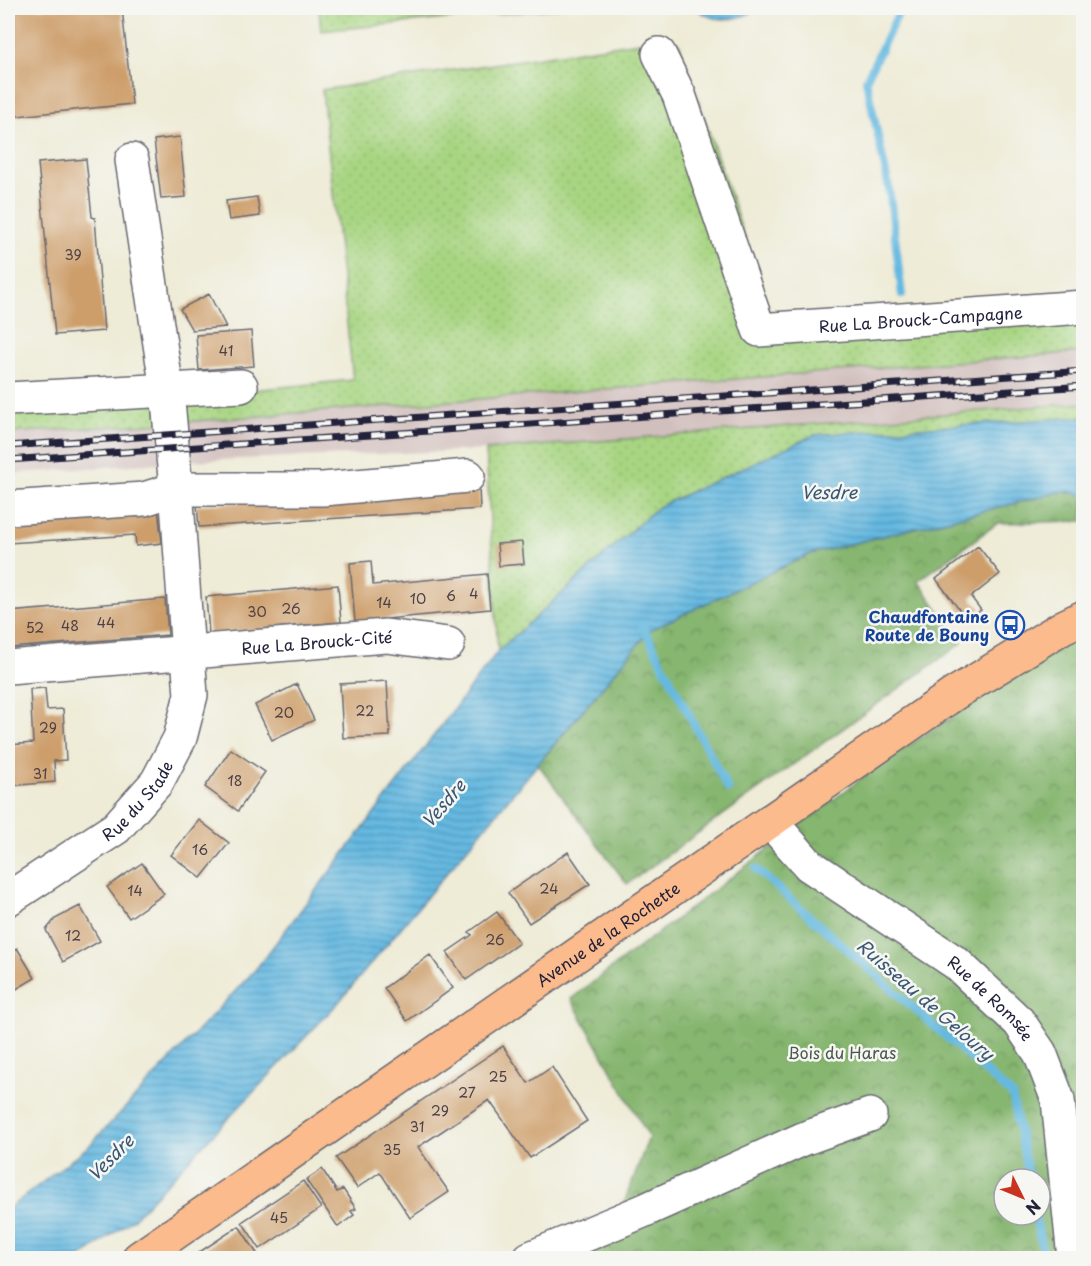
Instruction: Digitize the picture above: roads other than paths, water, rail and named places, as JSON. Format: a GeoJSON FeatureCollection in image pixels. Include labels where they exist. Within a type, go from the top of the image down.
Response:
{"type":"FeatureCollection","features":[{"type":"Feature","properties":{"kind":"main road","name":"Avenue de la Rochette"},"geometry":{"type":"LineString","coordinates":[[139,1258],[954,694],[1083,617]]}},
{"type":"Feature","properties":{"kind":"street","name":"Rue La Brouck-Campagne"},"geometry":{"type":"LineString","coordinates":[[658,54],[679,95],[759,330],[1083,307]]}},
{"type":"Feature","properties":{"kind":"street"},"geometry":{"type":"LineString","coordinates":[[132,160],[167,390],[188,652]]}},
{"type":"Feature","properties":{"kind":"street"},"geometry":{"type":"LineString","coordinates":[[8,399],[241,386]]}},
{"type":"Feature","properties":{"kind":"street"},"geometry":{"type":"LineString","coordinates":[[8,508],[144,499],[176,489],[323,489],[468,476]]}},
{"type":"Feature","properties":{"kind":"street","name":"Rue La Brouck-Cité"},"geometry":{"type":"LineString","coordinates":[[8,667],[386,636],[448,644]]}},
{"type":"Feature","properties":{"kind":"street","name":"Rue du Stade"},"geometry":{"type":"LineString","coordinates":[[8,899],[116,828],[157,782],[180,738],[191,695],[188,652]]}},
{"type":"Feature","properties":{"kind":"street","name":"Rue de Romsée"},"geometry":{"type":"LineString","coordinates":[[770,821],[809,865],[956,963],[1020,1022],[1040,1053],[1058,1101],[1074,1258]]}},
{"type":"Feature","properties":{"kind":"street"},"geometry":{"type":"LineString","coordinates":[[530,1258],[643,1211],[802,1139],[870,1116]]}},
{"type":"Feature","properties":{"kind":"water"},"geometry":{"type":"Polygon","coordinates":[[[696,8],[758,8],[743,16],[727,19],[710,17],[696,8]]]}},
{"type":"Feature","properties":{"kind":"water","name":"Vesdre"},"geometry":{"type":"Polygon","coordinates":[[[1083,417],[1083,495],[1064,491],[810,554],[650,630],[338,1003],[133,1219],[80,1258],[8,1258],[8,1209],[89,1146],[256,969],[498,651],[658,507],[814,435],[1083,417]]]}},
{"type":"Feature","properties":{"kind":"waterway"},"geometry":{"type":"LineString","coordinates":[[901,8],[866,80],[889,188],[902,295]]}},
{"type":"Feature","properties":{"kind":"waterway","name":"Ruisseau de Geloury"},"geometry":{"type":"LineString","coordinates":[[642,625],[728,789]]}},
{"type":"Feature","properties":{"kind":"waterway","name":"Ruisseau de Geloury"},"geometry":{"type":"LineString","coordinates":[[756,869],[1012,1095],[1027,1167]]}},
{"type":"Feature","properties":{"kind":"waterway","name":"Ruisseau de Geloury"},"geometry":{"type":"LineString","coordinates":[[1038,1227],[1044,1258]]}},
{"type":"Feature","properties":{"kind":"railway"},"geometry":{"type":"LineString","coordinates":[[8,446],[1084,371]]}},
{"type":"Feature","properties":{"kind":"railway"},"geometry":{"type":"LineString","coordinates":[[8,460],[1084,386]]}},
{"type":"Feature","properties":{"kind":"place","name":"Chaudfontaine Route de Bouny"},"geometry":{"type":"Point","coordinates":[1010,625]}},
{"type":"Feature","properties":{"kind":"park label","name":"Bois du Haras"},"geometry":{"type":"Point","coordinates":[842,1052]}}]}
